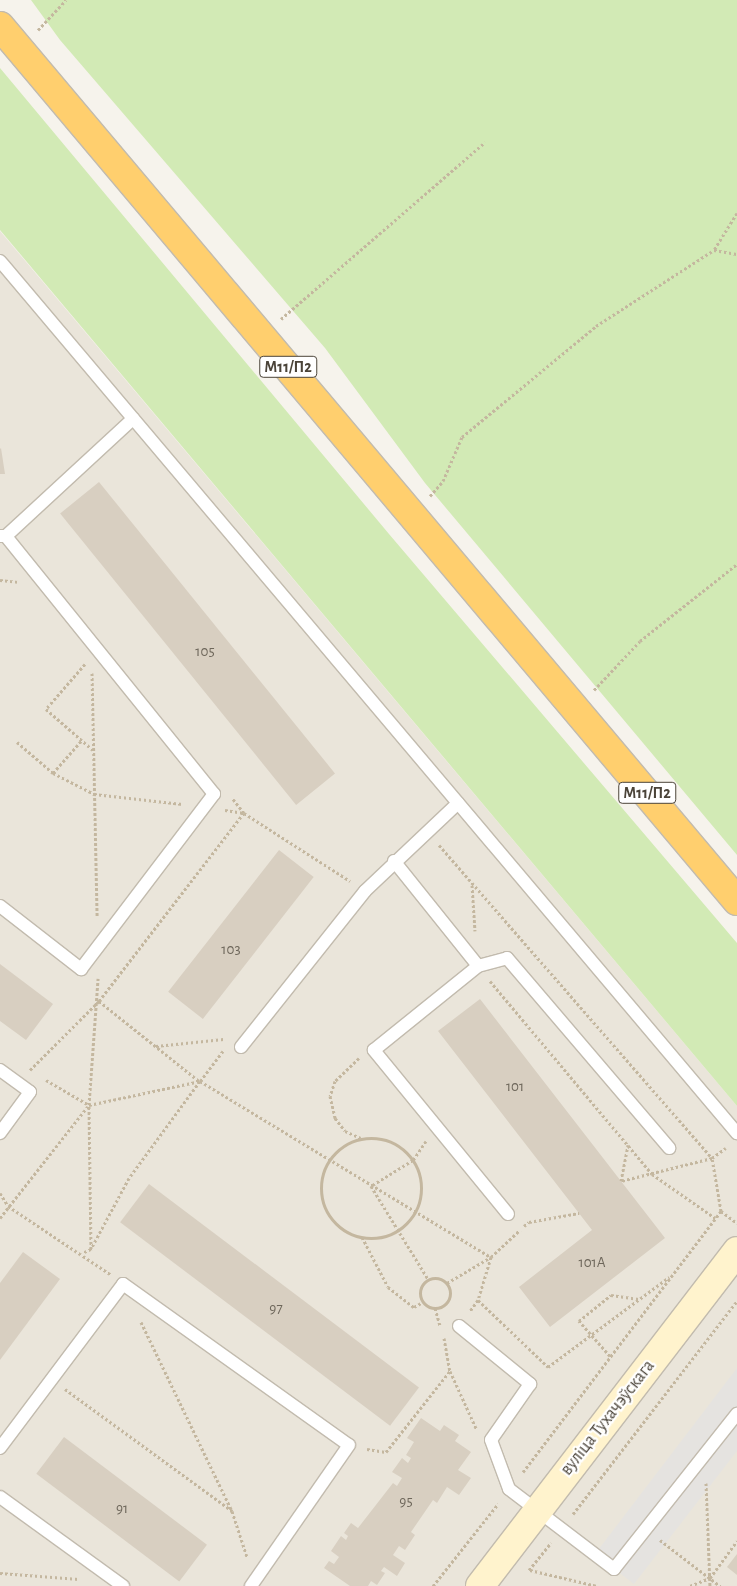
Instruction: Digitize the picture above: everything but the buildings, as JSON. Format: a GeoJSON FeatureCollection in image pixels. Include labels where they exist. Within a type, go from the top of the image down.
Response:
{"type":"FeatureCollection","features":[{"type":"Feature","properties":{"kind":"highway","name":"М11/П2"},"geometry":{"type":"LineString","coordinates":[[0,26],[737,901]]}},
{"type":"Feature","properties":{"kind":"street","name":"вуліца Тухачэўскага"},"geometry":{"type":"LineString","coordinates":[[480,1586],[737,1251]]}},
{"type":"Feature","properties":{"kind":"lane"},"geometry":{"type":"LineString","coordinates":[[0,261],[458,803],[734,1139]]}},
{"type":"Feature","properties":{"kind":"lane"},"geometry":{"type":"LineString","coordinates":[[0,906],[81,969],[214,794],[3,536],[133,419]]}},
{"type":"Feature","properties":{"kind":"lane"},"geometry":{"type":"LineString","coordinates":[[237,1043],[365,891],[394,861],[458,803]]}},
{"type":"Feature","properties":{"kind":"lane"},"geometry":{"type":"LineString","coordinates":[[394,861],[478,966]]}},
{"type":"Feature","properties":{"kind":"lane"},"geometry":{"type":"LineString","coordinates":[[508,1214],[374,1050],[478,966],[508,958],[669,1148]]}},
{"type":"Feature","properties":{"kind":"lane"},"geometry":{"type":"LineString","coordinates":[[0,1070],[30,1092],[2,1126]]}},
{"type":"Feature","properties":{"kind":"lane"},"geometry":{"type":"LineString","coordinates":[[0,1448],[123,1284],[348,1445],[256,1585]]}},
{"type":"Feature","properties":{"kind":"lane"},"geometry":{"type":"LineString","coordinates":[[459,1326],[530,1384],[491,1440],[509,1490],[614,1569],[705,1458],[737,1414]]}},
{"type":"Feature","properties":{"kind":"lane"},"geometry":{"type":"LineString","coordinates":[[0,1497],[120,1584]]}},
{"type":"Feature","properties":{"kind":"path"},"geometry":{"type":"LineString","coordinates":[[262,336],[485,142]]}},
{"type":"Feature","properties":{"kind":"path"},"geometry":{"type":"LineString","coordinates":[[413,515],[443,481],[462,438],[596,326],[714,250],[737,212]]}},
{"type":"Feature","properties":{"kind":"path"},"geometry":{"type":"LineString","coordinates":[[714,250],[737,254]]}},
{"type":"Feature","properties":{"kind":"path"},"geometry":{"type":"LineString","coordinates":[[575,707],[640,642],[737,564]]}},
{"type":"Feature","properties":{"kind":"path"},"geometry":{"type":"LineString","coordinates":[[91,656],[46,708],[94,750]]}},
{"type":"Feature","properties":{"kind":"path"},"geometry":{"type":"LineString","coordinates":[[53,773],[82,740]]}},
{"type":"Feature","properties":{"kind":"path"},"geometry":{"type":"LineString","coordinates":[[21,1085],[29,1070],[99,1001],[244,813],[365,891]]}},
{"type":"Feature","properties":{"kind":"path"},"geometry":{"type":"LineString","coordinates":[[472,885],[478,966],[652,1174],[715,1218]]}},
{"type":"Feature","properties":{"kind":"path"},"geometry":{"type":"LineString","coordinates":[[99,1001],[200,1081],[490,1258]]}},
{"type":"Feature","properties":{"kind":"path"},"geometry":{"type":"LineString","coordinates":[[156,1046],[237,1043]]}},
{"type":"Feature","properties":{"kind":"path"},"geometry":{"type":"LineString","coordinates":[[82,1253],[91,1249],[129,1178],[200,1081],[237,1043]]}},
{"type":"Feature","properties":{"kind":"path"},"geometry":{"type":"LineString","coordinates":[[362,1138],[344,1146],[330,1159],[321,1188],[323,1202],[340,1228],[362,1237],[384,1236],[398,1230],[415,1212],[421,1195],[420,1176],[413,1160],[399,1146],[381,1138],[362,1138],[345,1131],[335,1118],[330,1096],[335,1081],[359,1057],[374,1050]]}},
{"type":"Feature","properties":{"kind":"path"},"geometry":{"type":"LineString","coordinates":[[22,1064],[89,1106]]}},
{"type":"Feature","properties":{"kind":"path"},"geometry":{"type":"LineString","coordinates":[[0,1218],[89,1106],[200,1081]]}},
{"type":"Feature","properties":{"kind":"path"},"geometry":{"type":"LineString","coordinates":[[371,1186],[413,1160],[436,1125]]}},
{"type":"Feature","properties":{"kind":"path"},"geometry":{"type":"LineString","coordinates":[[734,1139],[712,1158],[721,1211],[737,1223]]}},
{"type":"Feature","properties":{"kind":"path"},"geometry":{"type":"LineString","coordinates":[[621,1182],[628,1145]]}},
{"type":"Feature","properties":{"kind":"path"},"geometry":{"type":"LineString","coordinates":[[371,1186],[428,1279]]}},
{"type":"Feature","properties":{"kind":"path"},"geometry":{"type":"LineString","coordinates":[[0,1194],[8,1206],[82,1253],[123,1284]]}},
{"type":"Feature","properties":{"kind":"path"},"geometry":{"type":"LineString","coordinates":[[432,1586],[509,1490],[721,1211]]}},
{"type":"Feature","properties":{"kind":"path"},"geometry":{"type":"LineString","coordinates":[[447,1283],[490,1258],[529,1222],[579,1213]]}},
{"type":"Feature","properties":{"kind":"path"},"geometry":{"type":"LineString","coordinates":[[362,1237],[388,1287],[414,1307],[423,1302]]}},
{"type":"Feature","properties":{"kind":"path"},"geometry":{"type":"LineString","coordinates":[[445,1343],[478,1300],[490,1258]]}},
{"type":"Feature","properties":{"kind":"path"},"geometry":{"type":"LineString","coordinates":[[478,1300],[548,1366],[672,1274]]}},
{"type":"Feature","properties":{"kind":"path"},"geometry":{"type":"LineString","coordinates":[[423,1302],[420,1290],[428,1279],[435,1277],[447,1283],[450,1289],[448,1302],[436,1308]]}},
{"type":"Feature","properties":{"kind":"path"},"geometry":{"type":"LineString","coordinates":[[610,1356],[579,1320],[611,1295],[640,1299]]}},
{"type":"Feature","properties":{"kind":"path"},"geometry":{"type":"LineString","coordinates":[[529,1570],[737,1301]]}},
{"type":"Feature","properties":{"kind":"path"},"geometry":{"type":"LineString","coordinates":[[423,1302],[436,1308]]}},
{"type":"Feature","properties":{"kind":"path"},"geometry":{"type":"LineString","coordinates":[[436,1308],[450,1371],[478,1432],[491,1440]]}},
{"type":"Feature","properties":{"kind":"path"},"geometry":{"type":"LineString","coordinates":[[140,1319],[232,1512],[256,1585]]}},
{"type":"Feature","properties":{"kind":"path"},"geometry":{"type":"LineString","coordinates":[[348,1445],[386,1452],[450,1371]]}},
{"type":"Feature","properties":{"kind":"path"},"geometry":{"type":"LineString","coordinates":[[52,1380],[232,1512]]}},
{"type":"Feature","properties":{"kind":"path"},"geometry":{"type":"LineString","coordinates":[[705,1458],[710,1586]]}},
{"type":"Feature","properties":{"kind":"path"},"geometry":{"type":"LineString","coordinates":[[645,1529],[720,1586]]}},
{"type":"Feature","properties":{"kind":"path"},"geometry":{"type":"LineString","coordinates":[[477,1531],[529,1570],[597,1586]]}},
{"type":"Feature","properties":{"kind":"path"},"geometry":{"type":"LineString","coordinates":[[690,1586],[710,1578],[737,1541]]}},
{"type":"Feature","properties":{"kind":"path"},"geometry":{"type":"LineString","coordinates":[[0,1572],[120,1584]]}},
{"type":"Feature","properties":{"kind":"shaded area"},"geometry":{"type":"Polygon","coordinates":[[[0,231],[737,1106],[737,1586],[0,1586],[0,231]]]}},
{"type":"Feature","properties":{"kind":"shaded area"},"geometry":{"type":"Polygon","coordinates":[[[737,1368],[737,1451],[634,1584],[595,1554],[737,1368]]]}},
{"type":"Feature","properties":{"kind":"green space"},"geometry":{"type":"Polygon","coordinates":[[[31,0],[737,0],[737,855],[425,483],[325,348],[60,40],[31,0]]]}},
{"type":"Feature","properties":{"kind":"green space"},"geometry":{"type":"Polygon","coordinates":[[[0,68],[389,534],[737,943],[737,1106],[0,230],[0,68]]]}}]}
